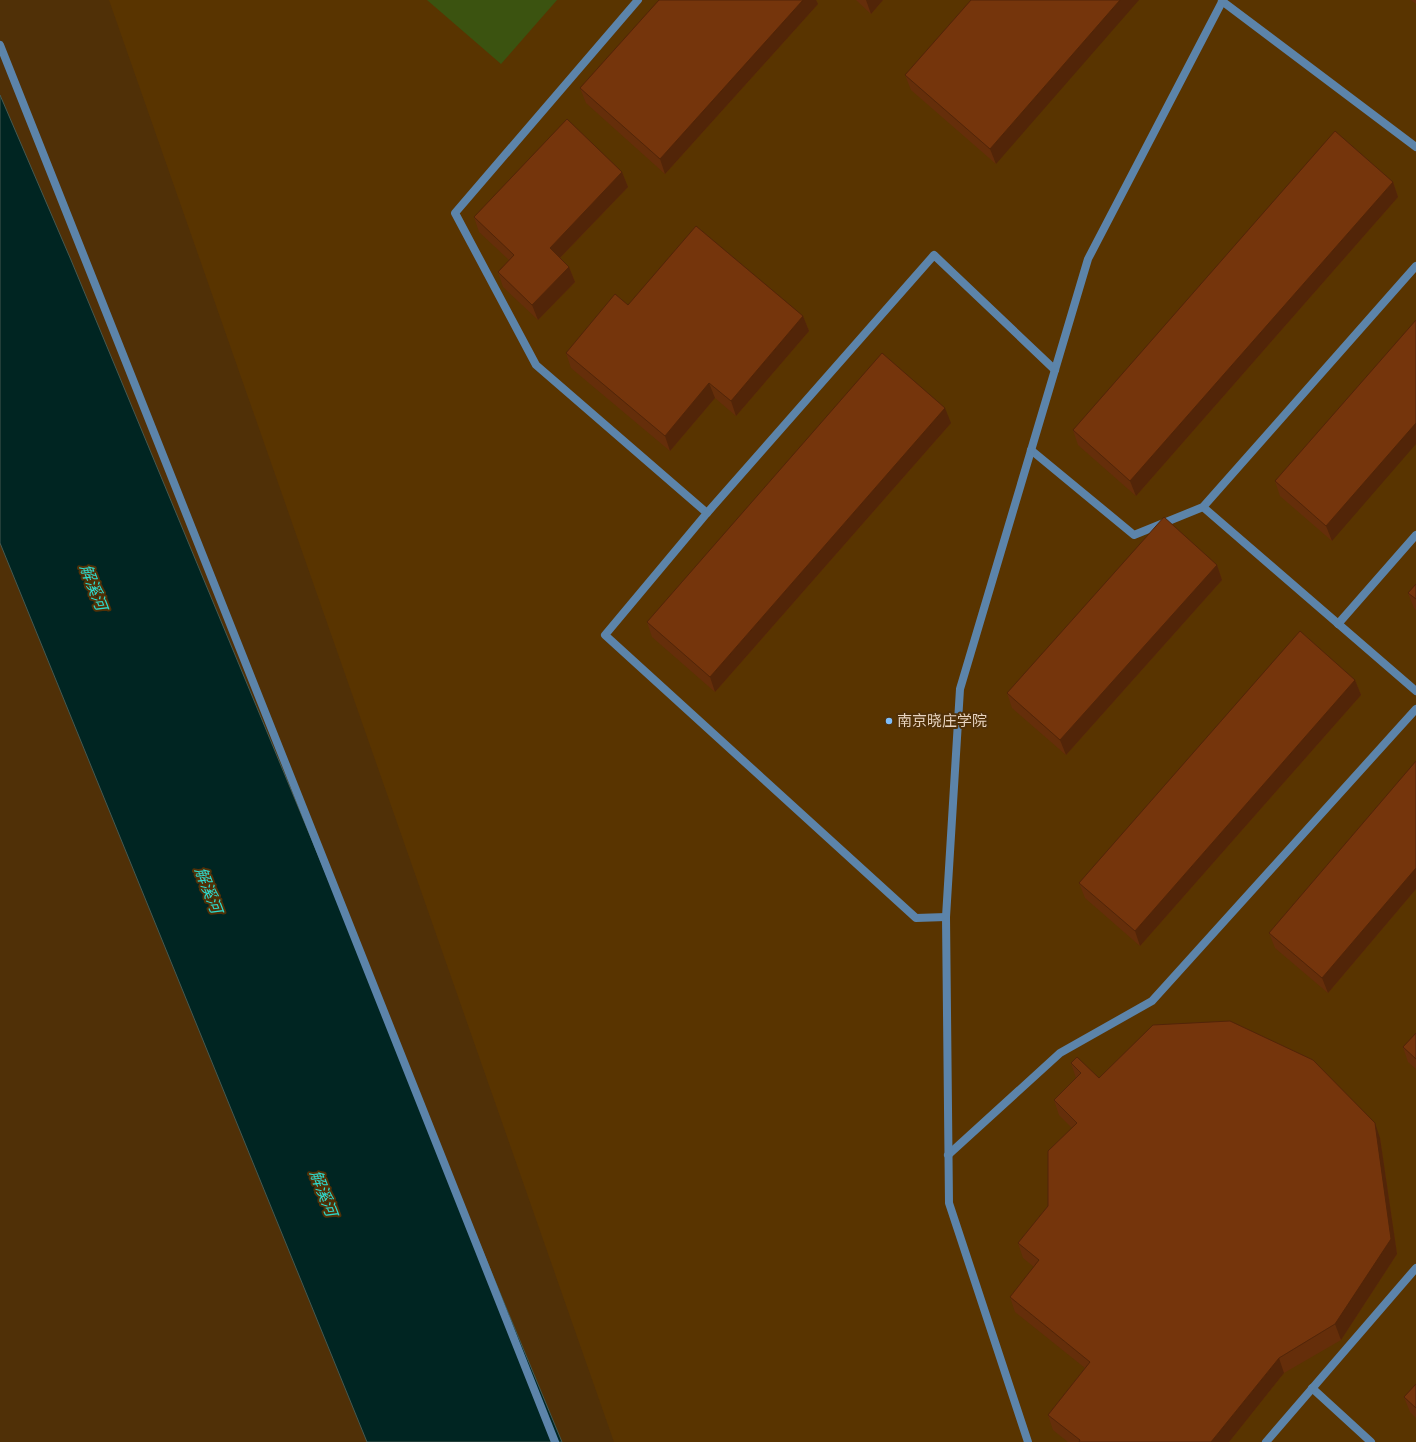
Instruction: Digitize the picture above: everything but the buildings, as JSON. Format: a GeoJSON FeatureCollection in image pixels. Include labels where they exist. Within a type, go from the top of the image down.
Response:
{"type":"FeatureCollection","features":[{"type":"Feature","properties":{"kind":"lane"},"geometry":{"type":"LineString","coordinates":[[638,0],[455,213],[536,365],[707,513]]}},
{"type":"Feature","properties":{"kind":"lane"},"geometry":{"type":"LineString","coordinates":[[1028,1442],[949,1203],[946,917],[960,690],[1088,259],[1222,0],[1416,147]]}},
{"type":"Feature","properties":{"kind":"lane"},"geometry":{"type":"LineString","coordinates":[[0,45],[555,1442]]}},
{"type":"Feature","properties":{"kind":"lane"},"geometry":{"type":"LineString","coordinates":[[946,917],[916,918],[605,635],[707,513],[934,255],[1055,370]]}},
{"type":"Feature","properties":{"kind":"lane"},"geometry":{"type":"LineString","coordinates":[[1031,450],[1134,535],[1203,507],[1416,266]]}},
{"type":"Feature","properties":{"kind":"lane"},"geometry":{"type":"LineString","coordinates":[[1203,507],[1416,691]]}},
{"type":"Feature","properties":{"kind":"lane"},"geometry":{"type":"LineString","coordinates":[[1338,624],[1416,535]]}},
{"type":"Feature","properties":{"kind":"lane"},"geometry":{"type":"LineString","coordinates":[[948,1155],[1060,1053],[1152,1001],[1416,709]]}},
{"type":"Feature","properties":{"kind":"lane"},"geometry":{"type":"LineString","coordinates":[[1266,1442],[1416,1268]]}},
{"type":"Feature","properties":{"kind":"lane"},"geometry":{"type":"LineString","coordinates":[[1312,1388],[1371,1442]]}},
{"type":"Feature","properties":{"kind":"shaded area","name":"南京晓庄学院"},"geometry":{"type":"Polygon","coordinates":[[[109,0],[1416,0],[1416,1442],[614,1442],[109,0]]]}},
{"type":"Feature","properties":{"kind":"green space"},"geometry":{"type":"Polygon","coordinates":[[[427,0],[557,0],[501,64],[427,0]]]}},
{"type":"Feature","properties":{"kind":"water","name":"解溪河"},"geometry":{"type":"Polygon","coordinates":[[[0,95],[71,260],[562,1442],[367,1442],[0,543],[0,95]]]}},
{"type":"Feature","properties":{"kind":"place","name":"南京晓庄学院"},"geometry":{"type":"Point","coordinates":[889,721]}}]}
